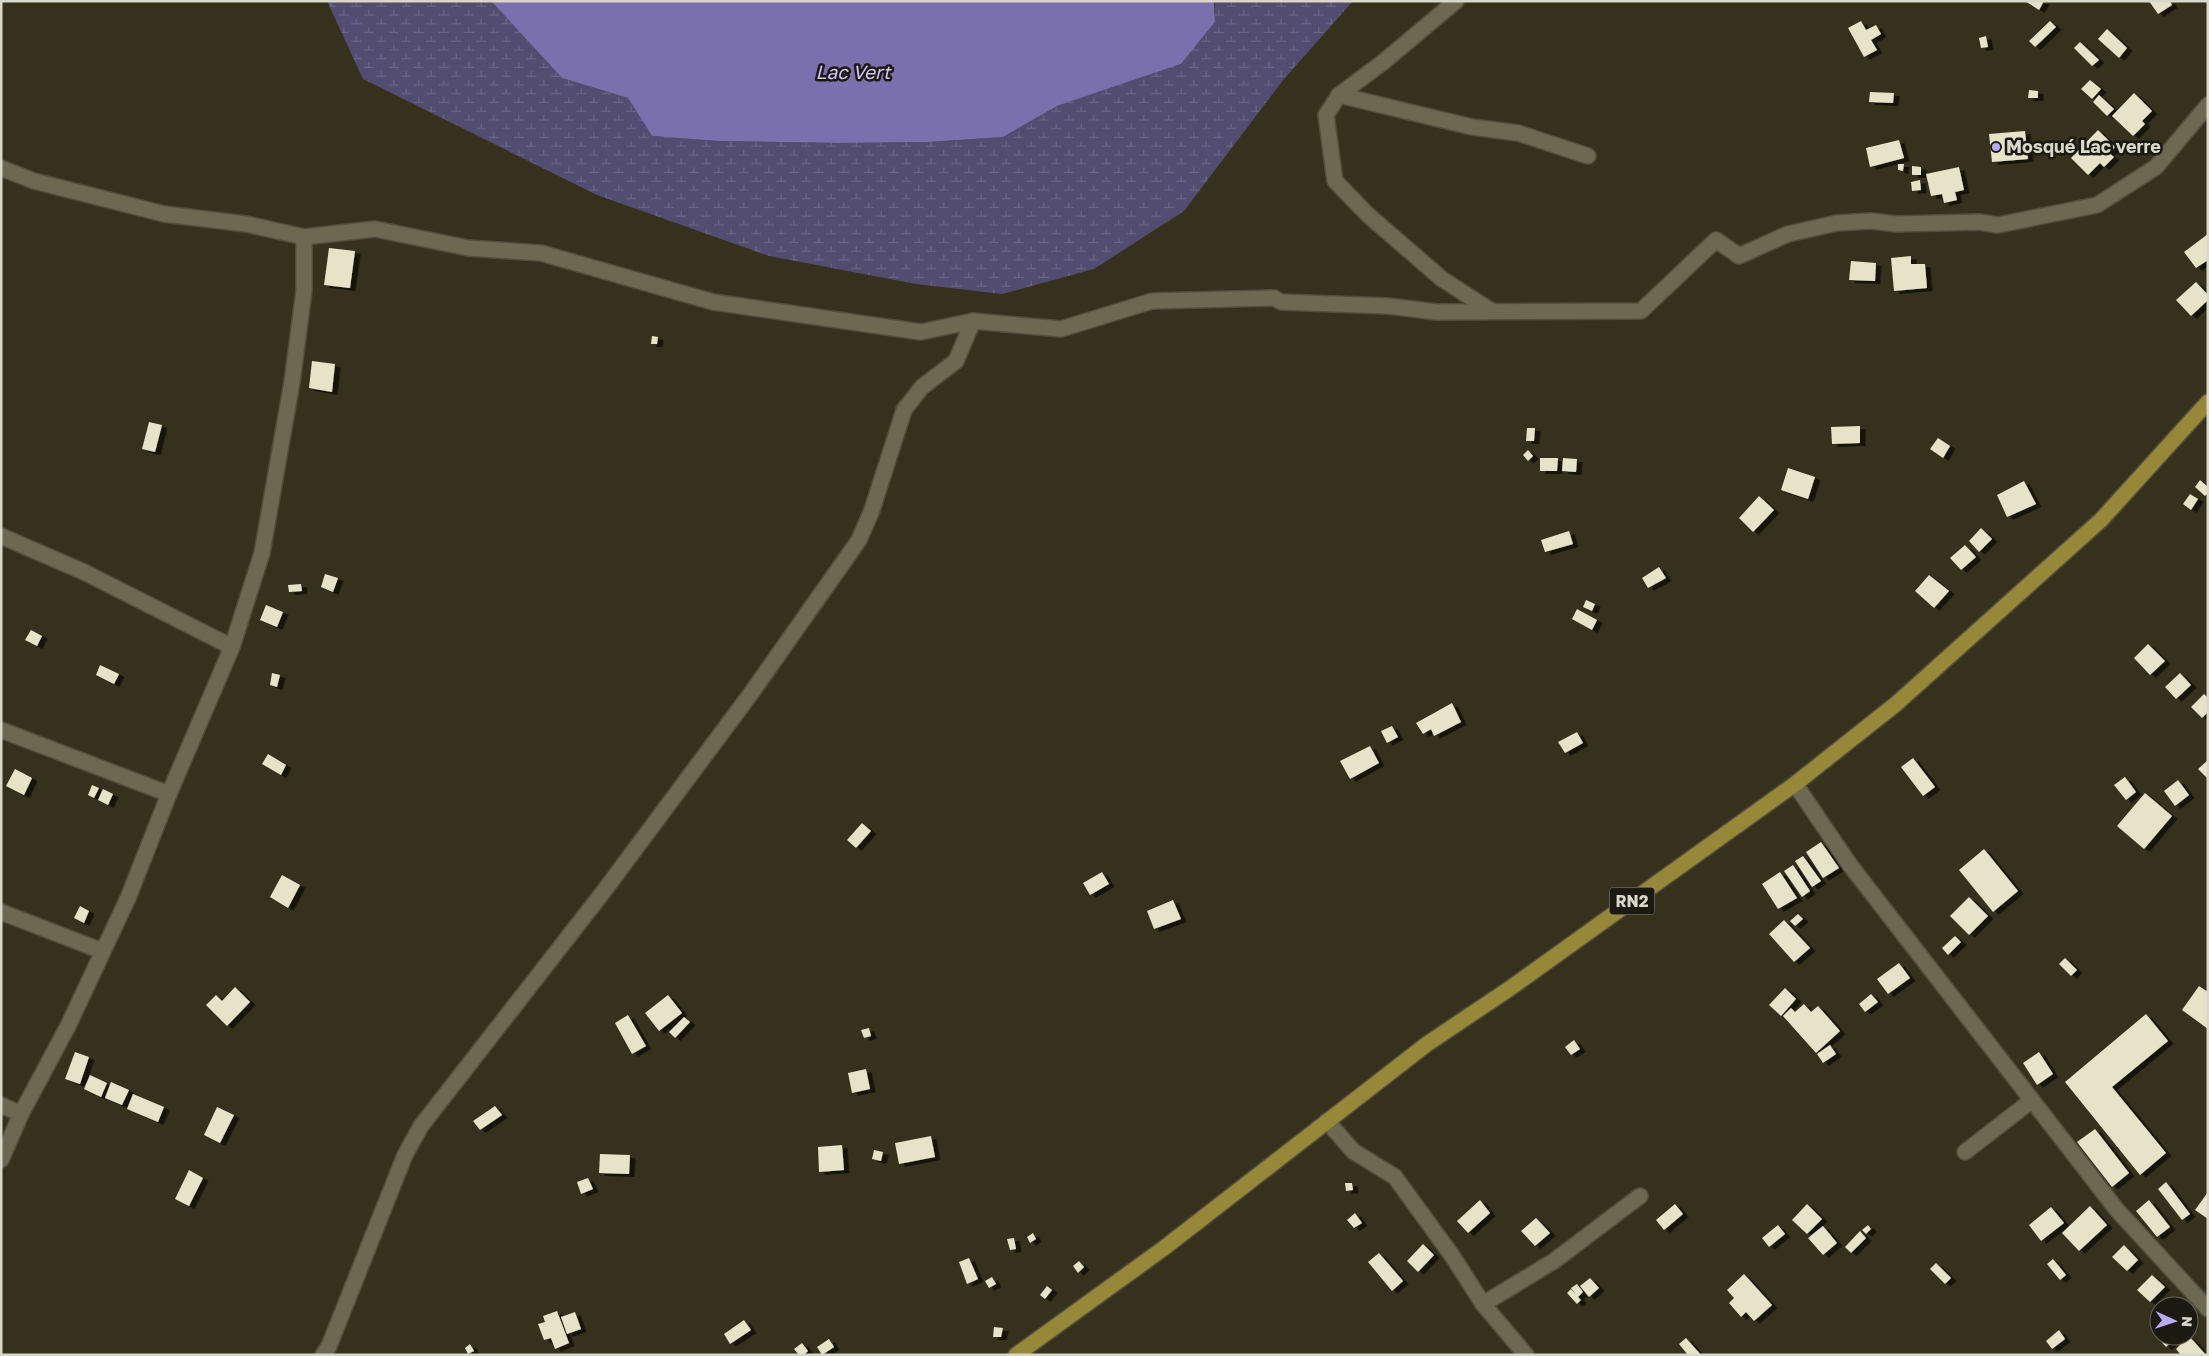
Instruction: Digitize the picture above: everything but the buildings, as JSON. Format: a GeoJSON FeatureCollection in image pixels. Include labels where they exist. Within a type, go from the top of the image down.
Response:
{"type":"FeatureCollection","features":[{"type":"Feature","properties":{"kind":"highway","name":"RN2"},"geometry":{"type":"LineString","coordinates":[[1016,1355],[1164,1248],[1427,1044],[1510,989],[1795,784],[1896,704],[2100,520],[2208,402]]}},
{"type":"Feature","properties":{"kind":"street"},"geometry":{"type":"LineString","coordinates":[[1456,1],[1382,63],[1339,94],[1326,115],[1335,181],[1368,215],[1442,279],[1490,310]]}},
{"type":"Feature","properties":{"kind":"street"},"geometry":{"type":"LineString","coordinates":[[1339,94],[1472,127],[1518,133],[1588,156]]}},
{"type":"Feature","properties":{"kind":"street"},"geometry":{"type":"LineString","coordinates":[[1,168],[34,181],[164,214],[246,224],[304,237],[375,228],[468,248],[541,253],[713,302],[921,332],[973,321],[1061,329],[1152,301],[1274,298],[1281,302],[1388,306],[1437,312],[1490,310],[1642,311],[1716,240],[1739,256],[1788,234],[1837,223],[1871,221],[1896,224],[1980,222],[1998,225],[2098,205],[2156,167],[2208,105]]}},
{"type":"Feature","properties":{"kind":"street"},"geometry":{"type":"LineString","coordinates":[[1,1160],[21,1114],[68,1026],[128,898],[169,794],[232,647],[262,553],[290,391],[304,291],[304,237]]}},
{"type":"Feature","properties":{"kind":"street"},"geometry":{"type":"LineString","coordinates":[[324,1355],[337,1328],[405,1155],[421,1126],[604,891],[752,692],[859,540],[872,510],[904,410],[922,387],[956,361],[973,321]]}},
{"type":"Feature","properties":{"kind":"street"},"geometry":{"type":"LineString","coordinates":[[1,536],[84,572],[232,647]]}},
{"type":"Feature","properties":{"kind":"street"},"geometry":{"type":"LineString","coordinates":[[1,730],[169,794]]}},
{"type":"Feature","properties":{"kind":"street"},"geometry":{"type":"LineString","coordinates":[[1795,784],[1850,865],[1992,1047],[2031,1101],[2117,1210],[2208,1309]]}},
{"type":"Feature","properties":{"kind":"street"},"geometry":{"type":"LineString","coordinates":[[1,912],[102,951]]}},
{"type":"Feature","properties":{"kind":"street"},"geometry":{"type":"LineString","coordinates":[[1965,1152],[2031,1101]]}},
{"type":"Feature","properties":{"kind":"street"},"geometry":{"type":"LineString","coordinates":[[1,1105],[21,1114]]}},
{"type":"Feature","properties":{"kind":"street"},"geometry":{"type":"LineString","coordinates":[[1327,1121],[1353,1151],[1395,1178],[1453,1257],[1483,1304],[1526,1355]]}},
{"type":"Feature","properties":{"kind":"street"},"geometry":{"type":"LineString","coordinates":[[1483,1304],[1554,1261],[1640,1196]]}},
{"type":"Feature","properties":{"kind":"green space"},"geometry":{"type":"Polygon","coordinates":[[[327,1],[491,1],[562,78],[628,98],[652,136],[718,141],[841,143],[929,142],[1003,137],[1057,106],[1181,64],[1215,22],[1215,1],[1353,1],[1284,79],[1184,211],[1094,269],[1002,294],[916,284],[769,256],[597,195],[363,79],[327,1]]]}},
{"type":"Feature","properties":{"kind":"water","name":"Lac Vert"},"geometry":{"type":"Polygon","coordinates":[[[491,1],[1214,1],[1215,22],[1181,64],[1057,106],[1003,137],[929,142],[718,141],[652,136],[628,98],[562,78],[491,1]]]}},
{"type":"Feature","properties":{"kind":"place","name":"Mosqué Lac verre"},"geometry":{"type":"Point","coordinates":[1996,147]}}]}
